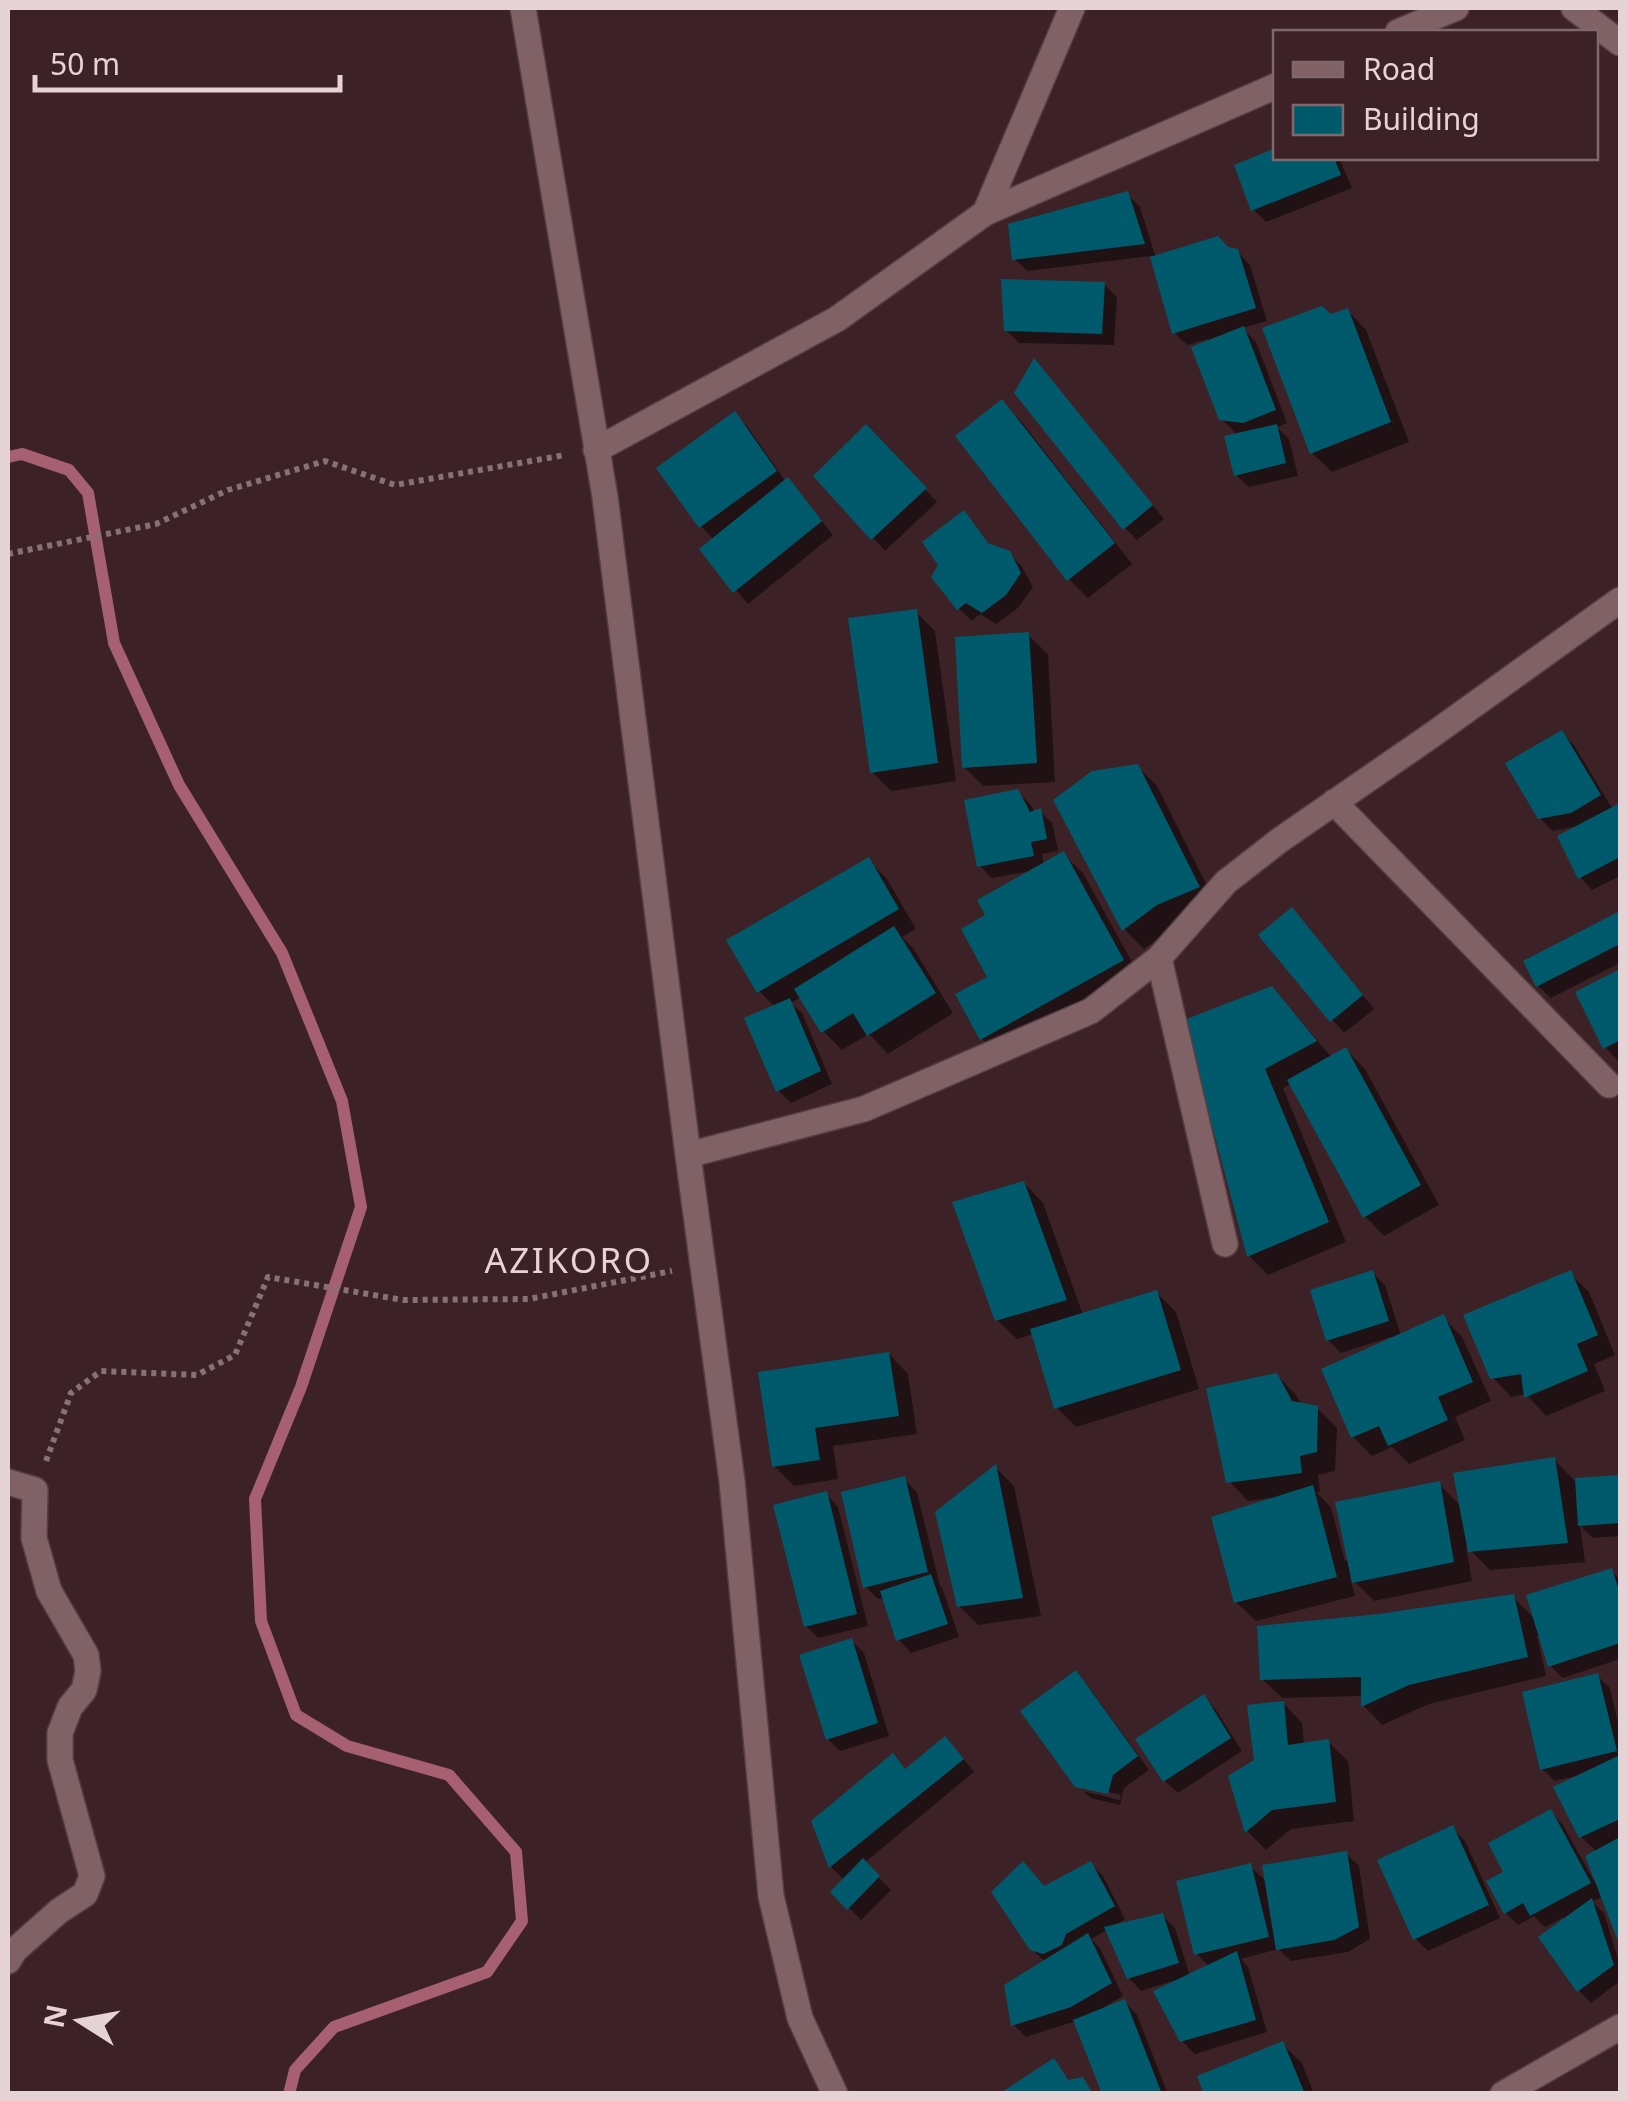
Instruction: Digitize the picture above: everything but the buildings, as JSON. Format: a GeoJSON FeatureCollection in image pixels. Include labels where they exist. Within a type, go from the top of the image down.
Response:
{"type":"FeatureCollection","features":[{"type":"Feature","properties":{"kind":"street"},"geometry":{"type":"LineString","coordinates":[[524,8],[605,496],[732,1481],[771,1896],[800,2018],[835,2094]]}},
{"type":"Feature","properties":{"kind":"street"},"geometry":{"type":"LineString","coordinates":[[985,213],[1072,8]]}},
{"type":"Feature","properties":{"kind":"street"},"geometry":{"type":"LineString","coordinates":[[1403,30],[1456,8]]}},
{"type":"Feature","properties":{"kind":"street"},"geometry":{"type":"LineString","coordinates":[[1574,8],[1620,43]]}},
{"type":"Feature","properties":{"kind":"street"},"geometry":{"type":"LineString","coordinates":[[596,450],[837,319],[985,213],[1273,87]]}},
{"type":"Feature","properties":{"kind":"street"},"geometry":{"type":"LineString","coordinates":[[688,1155],[864,1109],[1091,1010],[1159,958],[1226,882],[1280,840],[1620,600]]}},
{"type":"Feature","properties":{"kind":"street"},"geometry":{"type":"LineString","coordinates":[[1334,802],[1608,1085]]}},
{"type":"Feature","properties":{"kind":"street"},"geometry":{"type":"LineString","coordinates":[[1159,958],[1225,1244]]}},
{"type":"Feature","properties":{"kind":"street"},"geometry":{"type":"LineString","coordinates":[[8,1482],[35,1490],[34,1538],[49,1590],[86,1655],[84,1690],[70,1707],[60,1734],[60,1760],[92,1876],[85,1894],[59,1911],[8,1961]]}},
{"type":"Feature","properties":{"kind":"street"},"geometry":{"type":"LineString","coordinates":[[1502,2094],[1620,2027]]}},
{"type":"Feature","properties":{"kind":"path"},"geometry":{"type":"LineString","coordinates":[[8,554],[156,524],[228,490],[325,462],[394,485],[596,450]]}},
{"type":"Feature","properties":{"kind":"path"},"geometry":{"type":"LineString","coordinates":[[35,1490],[71,1393],[100,1372],[197,1375],[235,1355],[268,1277],[403,1300],[529,1300],[703,1265]]}},
{"type":"Feature","properties":{"kind":"waterway"},"geometry":{"type":"LineString","coordinates":[[8,457],[22,454],[69,470],[88,493],[114,643],[179,785],[282,953],[342,1101],[361,1207],[301,1387],[255,1499],[261,1621],[296,1715],[347,1746],[449,1775],[516,1852],[522,1921],[487,1972],[334,2027],[295,2070],[289,2094]]}},
{"type":"Feature","properties":{"kind":"district","name":"AZIKORO"},"geometry":{"type":"Point","coordinates":[569,1261]}}]}
